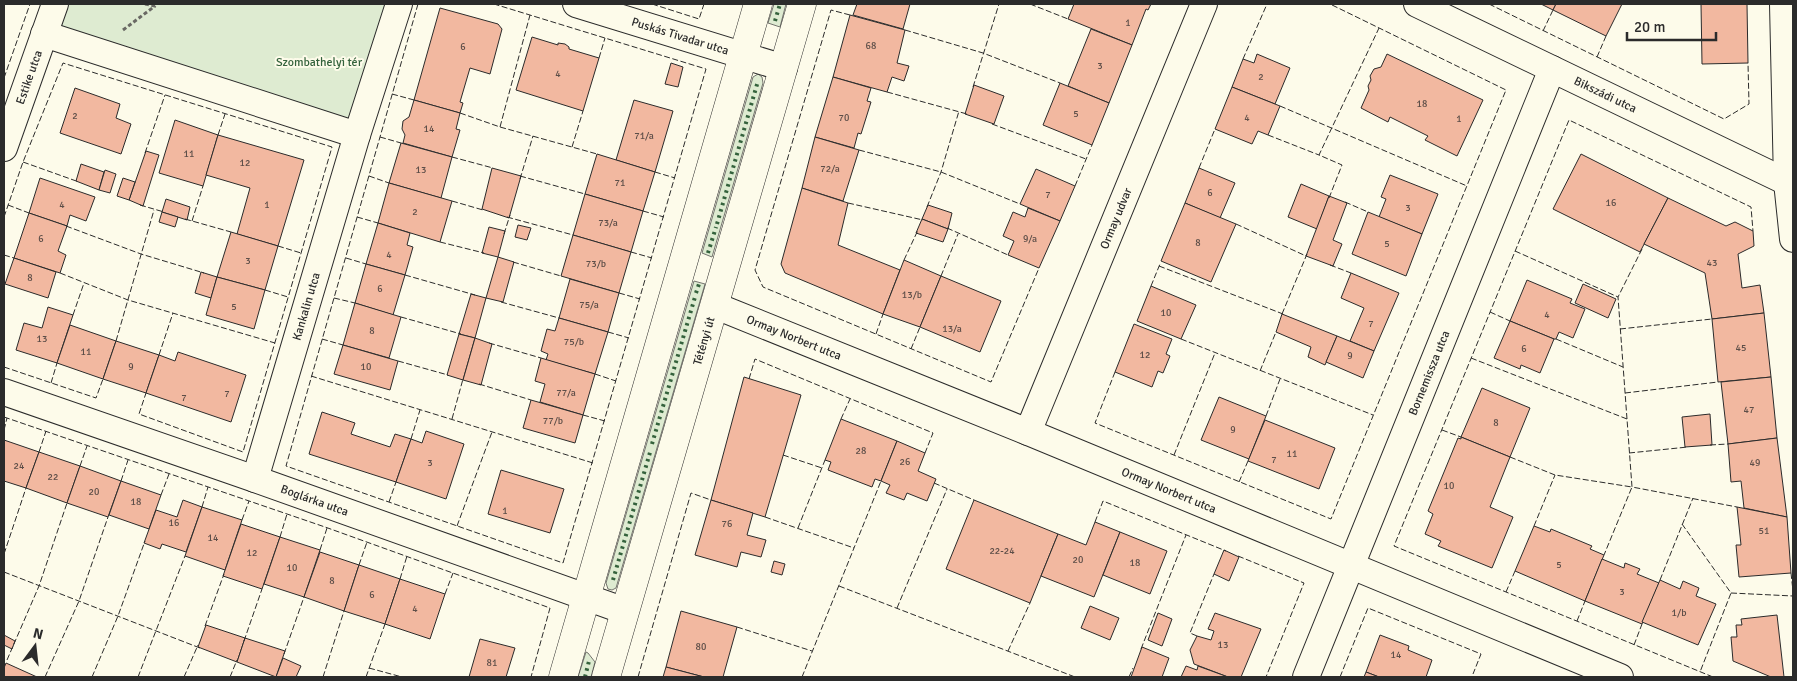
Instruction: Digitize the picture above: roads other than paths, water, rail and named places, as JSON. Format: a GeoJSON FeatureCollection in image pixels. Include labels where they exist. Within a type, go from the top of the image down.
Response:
{"type":"FeatureCollection","features":[{"type":"Feature","properties":{"kind":"street"},"geometry":{"type":"LineString","coordinates":[[54,4],[44,34],[357,135],[399,4]]}},
{"type":"Feature","properties":{"kind":"street","name":"Puskás Tivadar utca"},"geometry":{"type":"LineString","coordinates":[[576,4],[784,68]]}},
{"type":"Feature","properties":{"kind":"street"},"geometry":{"type":"LineString","coordinates":[[563,677],[758,4]]}},
{"type":"Feature","properties":{"kind":"street","name":"Tétényi út"},"geometry":{"type":"LineString","coordinates":[[606,677],[716,306],[802,4]]}},
{"type":"Feature","properties":{"kind":"street","name":"Ormay udvar"},"geometry":{"type":"LineString","coordinates":[[1028,432],[1204,4]]}},
{"type":"Feature","properties":{"kind":"street","name":"Bikszádi utca"},"geometry":{"type":"LineString","coordinates":[[1417,4],[1790,183]]}},
{"type":"Feature","properties":{"kind":"street"},"geometry":{"type":"LineString","coordinates":[[1783,4],[1793,239]]}},
{"type":"Feature","properties":{"kind":"street","name":"Estike utca"},"geometry":{"type":"LineString","coordinates":[[4,148],[44,34]]}},
{"type":"Feature","properties":{"kind":"street","name":"Bornemissza utca"},"geometry":{"type":"LineString","coordinates":[[1306,677],[1552,69]]}},
{"type":"Feature","properties":{"kind":"street","name":"Kankalin utca"},"geometry":{"type":"LineString","coordinates":[[255,479],[357,135]]}},
{"type":"Feature","properties":{"kind":"street","name":"Ormay Norbert utca"},"geometry":{"type":"LineString","coordinates":[[716,306],[1028,432],[1620,677]]}},
{"type":"Feature","properties":{"kind":"street","name":"Boglárka utca"},"geometry":{"type":"LineString","coordinates":[[4,392],[625,611]]}},
{"type":"Feature","properties":{"kind":"park label","name":"Szombathelyi tér"},"geometry":{"type":"Point","coordinates":[319,62]}}]}
